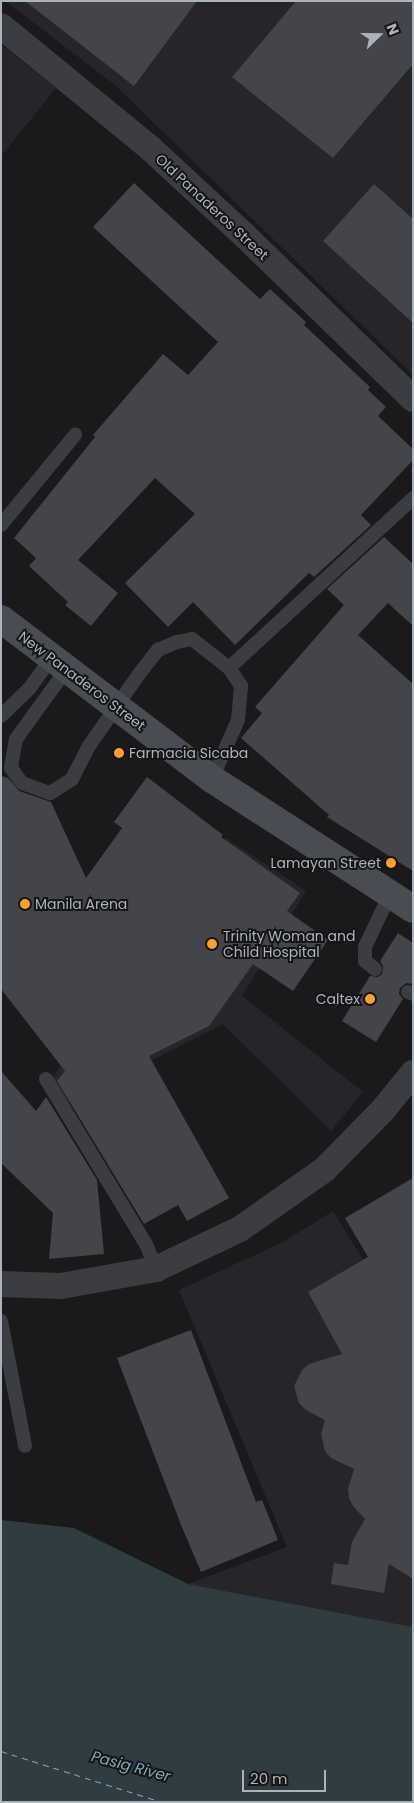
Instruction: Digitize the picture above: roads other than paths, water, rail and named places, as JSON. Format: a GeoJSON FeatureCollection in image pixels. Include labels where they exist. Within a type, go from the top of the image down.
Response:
{"type":"FeatureCollection","features":[{"type":"Feature","properties":{"kind":"main road","name":"New Panaderos Street"},"geometry":{"type":"LineString","coordinates":[[1,619],[212,779],[413,909]]}},
{"type":"Feature","properties":{"kind":"street","name":"Old Panaderos Street"},"geometry":{"type":"LineString","coordinates":[[1,26],[150,148],[413,399]]}},
{"type":"Feature","properties":{"kind":"street"},"geometry":{"type":"LineString","coordinates":[[1,1284],[61,1286],[156,1269],[240,1229],[325,1169],[382,1111],[413,1073]]}},
{"type":"Feature","properties":{"kind":"lane"},"geometry":{"type":"LineString","coordinates":[[1,525],[75,436]]}},
{"type":"Feature","properties":{"kind":"lane"},"geometry":{"type":"LineString","coordinates":[[229,668],[413,498]]}},
{"type":"Feature","properties":{"kind":"lane"},"geometry":{"type":"LineString","coordinates":[[59,664],[16,739],[11,768],[22,783],[50,793],[72,780],[89,746],[158,650],[177,642],[192,639],[229,668],[241,686],[239,714],[232,736],[212,779]]}},
{"type":"Feature","properties":{"kind":"lane"},"geometry":{"type":"LineString","coordinates":[[1,716],[59,664]]}},
{"type":"Feature","properties":{"kind":"lane"},"geometry":{"type":"LineString","coordinates":[[375,969],[365,961],[365,947],[390,894]]}},
{"type":"Feature","properties":{"kind":"lane"},"geometry":{"type":"LineString","coordinates":[[46,1079],[146,1244],[156,1269]]}},
{"type":"Feature","properties":{"kind":"lane"},"geometry":{"type":"LineString","coordinates":[[1,1321],[25,1446]]}},
{"type":"Feature","properties":{"kind":"water","name":"Pasig River"},"geometry":{"type":"Polygon","coordinates":[[[1,1520],[74,1528],[188,1584],[413,1627],[413,1802],[1,1802],[1,1520]]]}},
{"type":"Feature","properties":{"kind":"place","name":"Farmacia Sicaba"},"geometry":{"type":"Point","coordinates":[119,753]}},
{"type":"Feature","properties":{"kind":"place","name":"Lamayan Street"},"geometry":{"type":"Point","coordinates":[391,863]}},
{"type":"Feature","properties":{"kind":"place","name":"Manila Arena"},"geometry":{"type":"Point","coordinates":[25,904]}},
{"type":"Feature","properties":{"kind":"place","name":"Trinity Woman and Child Hospital"},"geometry":{"type":"Point","coordinates":[212,944]}},
{"type":"Feature","properties":{"kind":"place","name":"Caltex"},"geometry":{"type":"Point","coordinates":[370,999]}}]}
